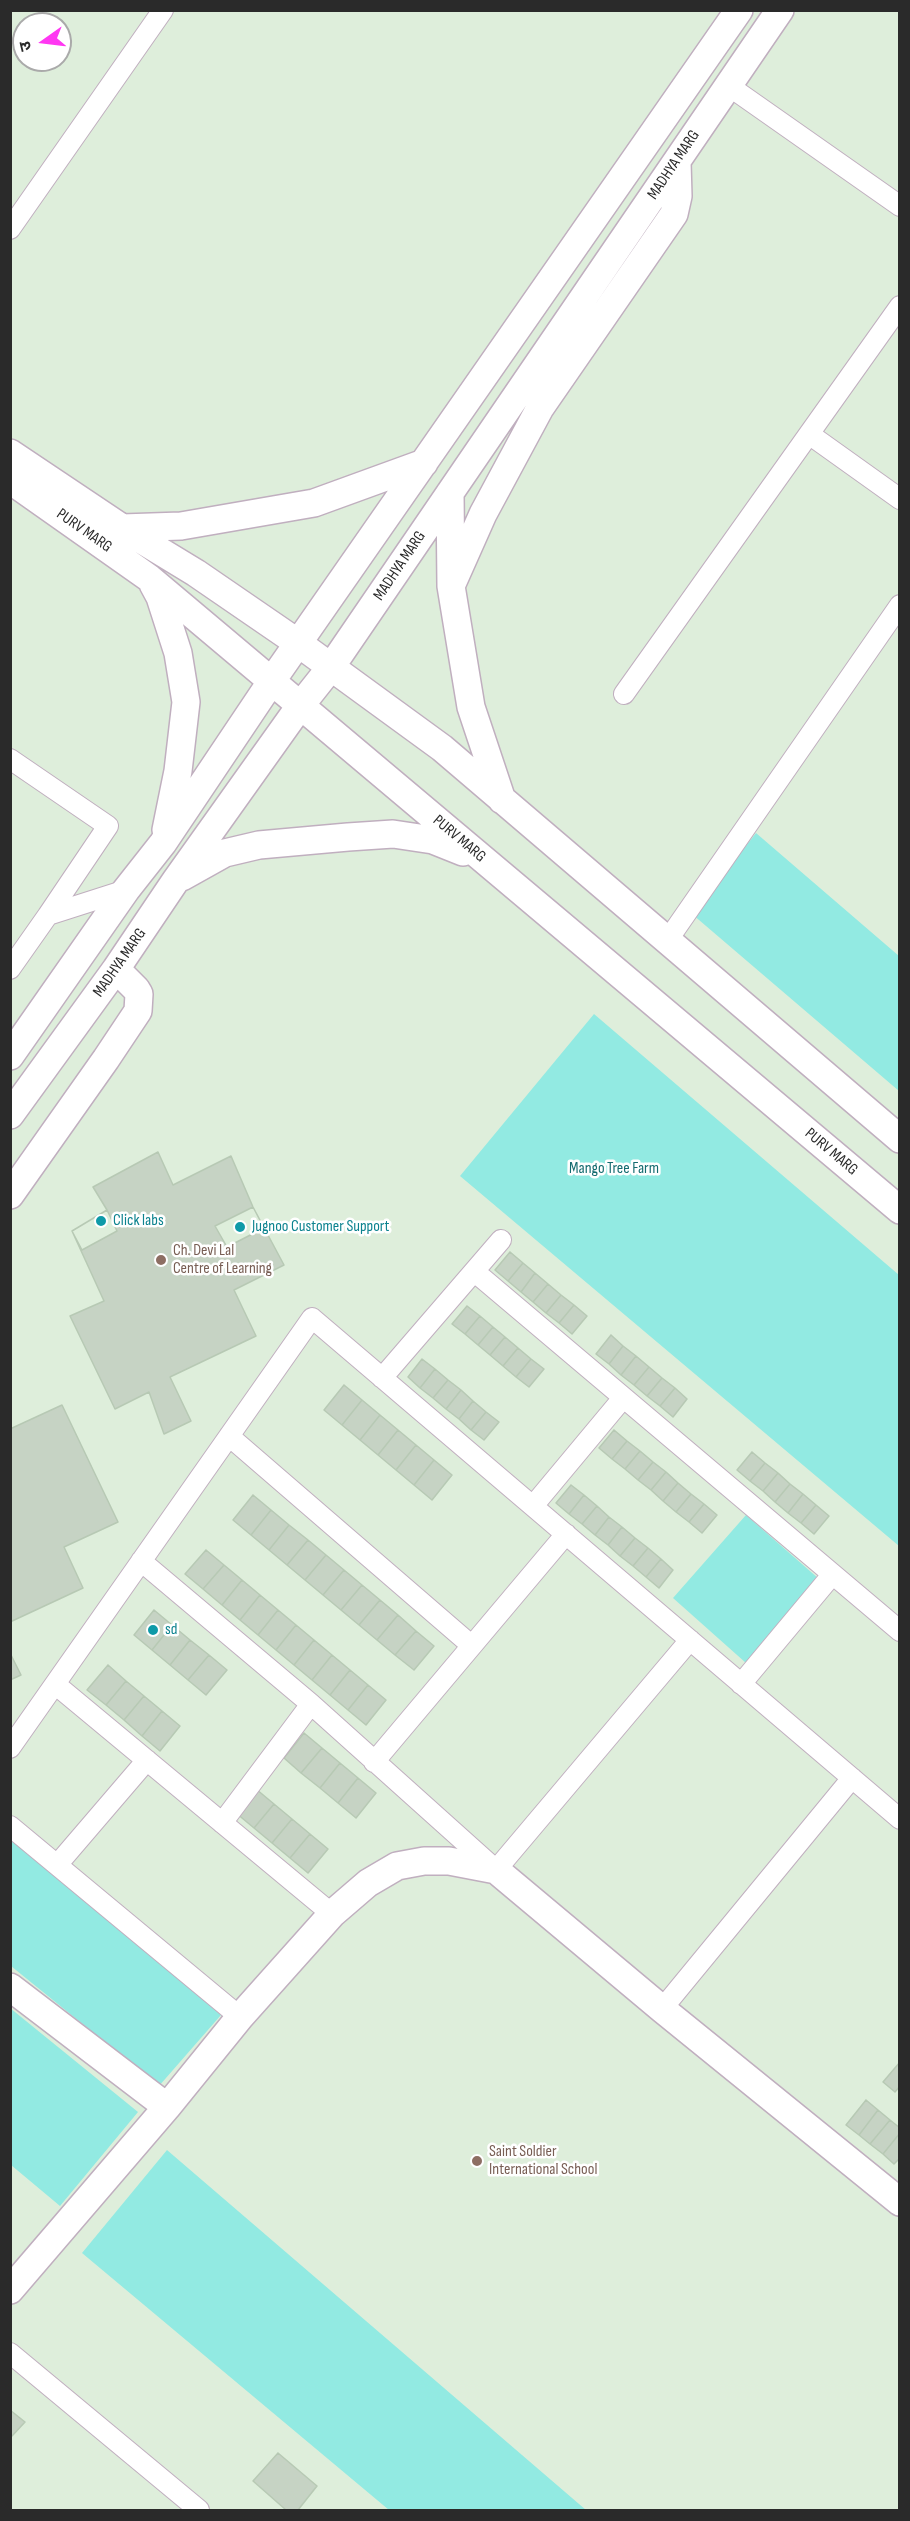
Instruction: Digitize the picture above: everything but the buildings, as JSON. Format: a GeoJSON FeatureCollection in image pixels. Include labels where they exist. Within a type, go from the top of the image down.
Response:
{"type":"FeatureCollection","features":[{"type":"Feature","properties":{"kind":"main road","name":"MADHYA MARG"},"geometry":{"type":"LineString","coordinates":[[10,1056],[126,890],[163,843],[298,643],[740,10]]}},
{"type":"Feature","properties":{"kind":"main road","name":"MADHYA MARG"},"geometry":{"type":"LineString","coordinates":[[10,1115],[116,969],[176,880],[300,706],[331,667],[780,10]]}},
{"type":"Feature","properties":{"kind":"main road"},"geometry":{"type":"LineString","coordinates":[[451,586],[483,514],[540,408],[674,214],[678,196],[677,162]]}},
{"type":"Feature","properties":{"kind":"main road","name":"PURV MARG"},"geometry":{"type":"LineString","coordinates":[[10,453],[122,528],[196,573],[298,643],[442,748],[900,1139]]}},
{"type":"Feature","properties":{"kind":"main road"},"geometry":{"type":"LineString","coordinates":[[122,528],[182,526],[314,503],[424,463]]}},
{"type":"Feature","properties":{"kind":"main road","name":"PURV MARG"},"geometry":{"type":"LineString","coordinates":[[10,480],[149,578],[900,1210]]}},
{"type":"Feature","properties":{"kind":"main road"},"geometry":{"type":"LineString","coordinates":[[450,493],[451,586],[471,707],[502,800]]}},
{"type":"Feature","properties":{"kind":"main road"},"geometry":{"type":"LineString","coordinates":[[149,578],[160,597],[178,653],[186,702],[178,771],[163,843]]}},
{"type":"Feature","properties":{"kind":"main road"},"geometry":{"type":"LineString","coordinates":[[176,880],[225,853],[259,845],[393,834],[433,840],[487,862]]}},
{"type":"Feature","properties":{"kind":"main road"},"geometry":{"type":"LineString","coordinates":[[10,1195],[138,1011],[139,994],[116,969]]}},
{"type":"Feature","properties":{"kind":"main road"},"geometry":{"type":"LineString","coordinates":[[10,2290],[167,2107],[240,2017],[332,1914],[368,1884],[398,1866],[424,1861],[449,1861],[496,1870],[662,2009],[900,2202]]}},
{"type":"Feature","properties":{"kind":"main road"},"geometry":{"type":"LineString","coordinates":[[10,1986],[167,2107]]}},
{"type":"Feature","properties":{"kind":"street"},"geometry":{"type":"LineString","coordinates":[[10,229],[163,10]]}},
{"type":"Feature","properties":{"kind":"street"},"geometry":{"type":"LineString","coordinates":[[729,86],[900,206]]}},
{"type":"Feature","properties":{"kind":"street"},"geometry":{"type":"LineString","coordinates":[[624,694],[900,306]]}},
{"type":"Feature","properties":{"kind":"street"},"geometry":{"type":"LineString","coordinates":[[809,434],[900,499]]}},
{"type":"Feature","properties":{"kind":"street"},"geometry":{"type":"LineString","coordinates":[[667,941],[900,605]]}},
{"type":"Feature","properties":{"kind":"street"},"geometry":{"type":"LineString","coordinates":[[10,759],[108,826],[10,969]]}},
{"type":"Feature","properties":{"kind":"street"},"geometry":{"type":"LineString","coordinates":[[48,915],[126,890]]}},
{"type":"Feature","properties":{"kind":"street"},"geometry":{"type":"LineString","coordinates":[[382,1378],[501,1240]]}},
{"type":"Feature","properties":{"kind":"street"},"geometry":{"type":"LineString","coordinates":[[475,1272],[900,1631]]}},
{"type":"Feature","properties":{"kind":"street"},"geometry":{"type":"LineString","coordinates":[[10,1748],[312,1318],[900,1819]]}},
{"type":"Feature","properties":{"kind":"street"},"geometry":{"type":"LineString","coordinates":[[533,1506],[623,1398]]}},
{"type":"Feature","properties":{"kind":"street"},"geometry":{"type":"LineString","coordinates":[[229,1436],[471,1645]]}},
{"type":"Feature","properties":{"kind":"street"},"geometry":{"type":"LineString","coordinates":[[374,1762],[566,1534]]}},
{"type":"Feature","properties":{"kind":"street"},"geometry":{"type":"LineString","coordinates":[[141,1561],[311,1704],[496,1870],[690,1640]]}},
{"type":"Feature","properties":{"kind":"street"},"geometry":{"type":"LineString","coordinates":[[741,1684],[832,1575]]}},
{"type":"Feature","properties":{"kind":"street"},"geometry":{"type":"LineString","coordinates":[[55,1684],[332,1914]]}},
{"type":"Feature","properties":{"kind":"street"},"geometry":{"type":"LineString","coordinates":[[222,1823],[311,1704]]}},
{"type":"Feature","properties":{"kind":"street"},"geometry":{"type":"LineString","coordinates":[[57,1865],[147,1760]]}},
{"type":"Feature","properties":{"kind":"street"},"geometry":{"type":"LineString","coordinates":[[662,2009],[852,1778]]}},
{"type":"Feature","properties":{"kind":"street"},"geometry":{"type":"LineString","coordinates":[[10,1826],[240,2017]]}},
{"type":"Feature","properties":{"kind":"street"},"geometry":{"type":"LineString","coordinates":[[10,2353],[199,2511]]}},
{"type":"Feature","properties":{"kind":"green space"},"geometry":{"type":"Polygon","coordinates":[[[756,833],[899,956],[899,1091],[692,914],[756,833]]]}},
{"type":"Feature","properties":{"kind":"green space","name":"Mango Tree Farm"},"geometry":{"type":"Polygon","coordinates":[[[594,1014],[899,1275],[899,1546],[460,1176],[594,1014]]]}},
{"type":"Feature","properties":{"kind":"green space"},"geometry":{"type":"Polygon","coordinates":[[[746,1515],[819,1579],[746,1663],[673,1598],[746,1515]]]}},
{"type":"Feature","properties":{"kind":"green space"},"geometry":{"type":"Polygon","coordinates":[[[10,1836],[221,2015],[159,2086],[11,1966],[10,1836]]]}},
{"type":"Feature","properties":{"kind":"green space"},"geometry":{"type":"Polygon","coordinates":[[[10,2008],[138,2112],[60,2206],[11,2165],[10,2008]]]}},
{"type":"Feature","properties":{"kind":"green space"},"geometry":{"type":"Polygon","coordinates":[[[167,2150],[586,2510],[389,2510],[82,2253],[167,2150]]]}},
{"type":"Feature","properties":{"kind":"place","name":"Click labs"},"geometry":{"type":"Point","coordinates":[101,1221]}},
{"type":"Feature","properties":{"kind":"place","name":"Jugnoo Customer Support"},"geometry":{"type":"Point","coordinates":[240,1227]}},
{"type":"Feature","properties":{"kind":"place","name":"Ch. Devi Lal Centre of Learning"},"geometry":{"type":"Point","coordinates":[161,1260]}},
{"type":"Feature","properties":{"kind":"place","name":"sd"},"geometry":{"type":"Point","coordinates":[153,1630]}},
{"type":"Feature","properties":{"kind":"place","name":"Saint Soldier International School"},"geometry":{"type":"Point","coordinates":[477,2161]}}]}
